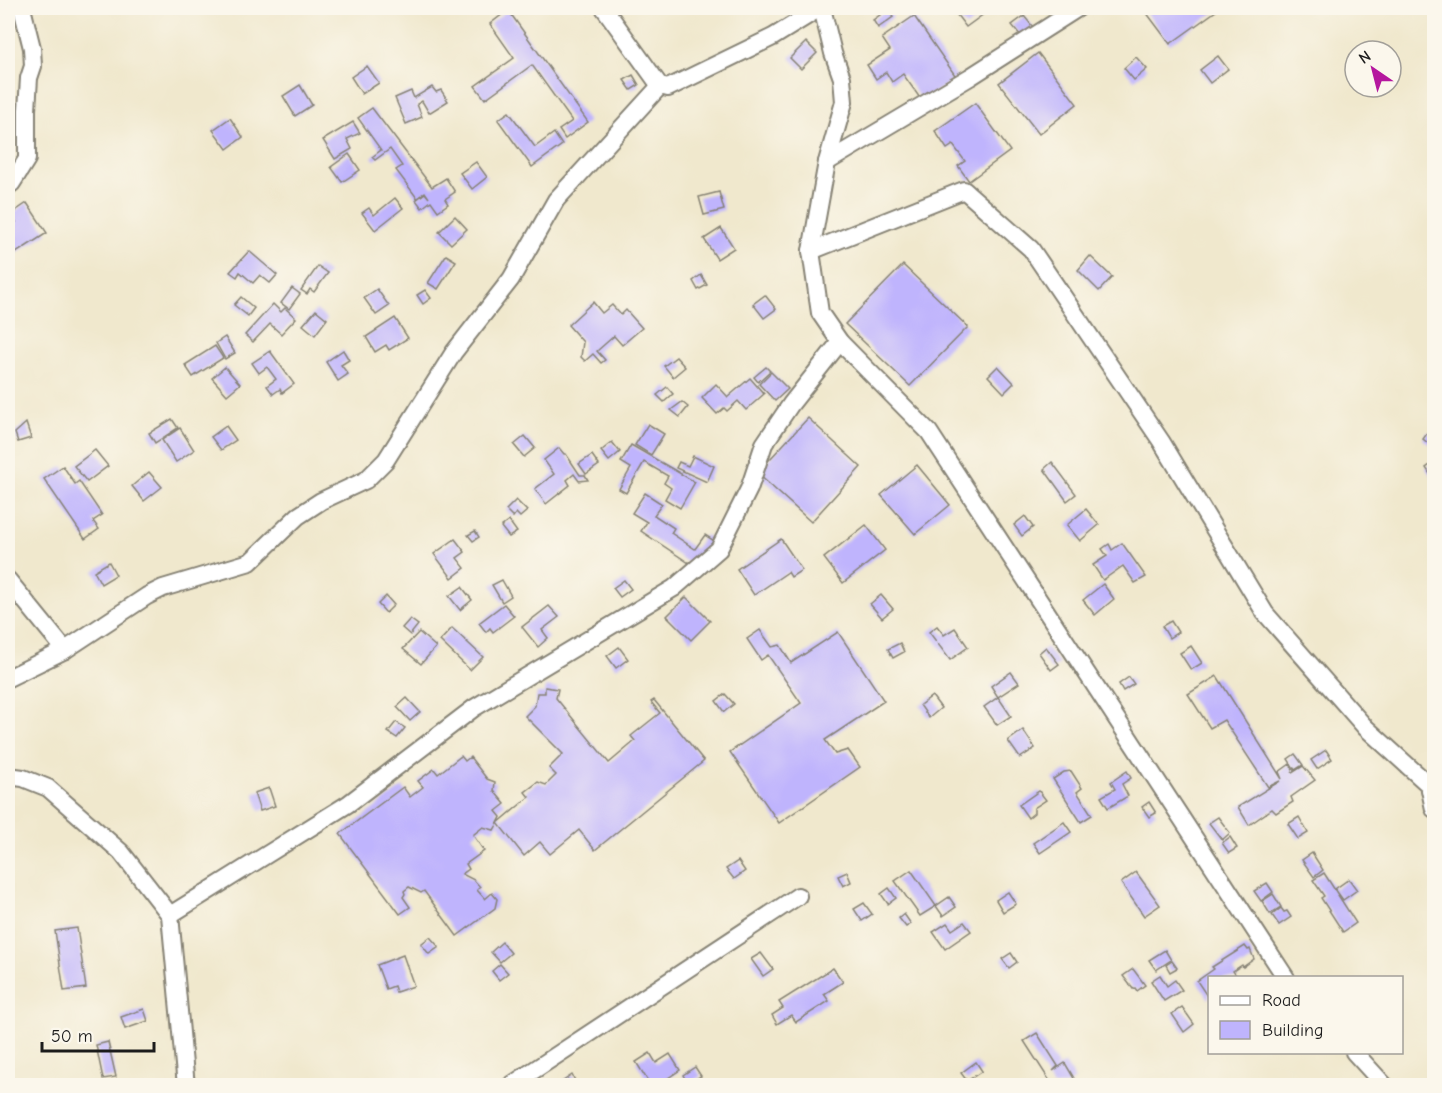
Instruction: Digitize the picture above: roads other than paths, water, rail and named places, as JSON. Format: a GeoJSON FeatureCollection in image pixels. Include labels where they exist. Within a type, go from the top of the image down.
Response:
{"type":"FeatureCollection","features":[{"type":"Feature","properties":{"kind":"street"},"geometry":{"type":"LineString","coordinates":[[8,186],[27,159],[29,78],[33,66],[32,48],[22,8]]}},
{"type":"Feature","properties":{"kind":"street"},"geometry":{"type":"LineString","coordinates":[[604,8],[660,86],[668,88],[773,37],[821,8],[842,78],[844,102],[828,162],[811,251],[820,313],[840,342],[929,432],[1285,976]]}},
{"type":"Feature","properties":{"kind":"street"},"geometry":{"type":"LineString","coordinates":[[828,162],[970,77],[1078,8]]}},
{"type":"Feature","properties":{"kind":"street"},"geometry":{"type":"LineString","coordinates":[[8,678],[65,650],[163,588],[250,562],[298,516],[321,501],[366,480],[386,460],[454,352],[511,279],[556,200],[660,86]]}},
{"type":"Feature","properties":{"kind":"street"},"geometry":{"type":"LineString","coordinates":[[811,251],[964,190],[1031,249],[1161,441],[1265,613],[1365,727],[1432,783],[1434,809]]}},
{"type":"Feature","properties":{"kind":"street"},"geometry":{"type":"LineString","coordinates":[[170,915],[348,804],[474,708],[674,588],[719,549],[749,489],[764,444],[790,404],[840,342]]}},
{"type":"Feature","properties":{"kind":"street"},"geometry":{"type":"LineString","coordinates":[[8,580],[65,650]]}},
{"type":"Feature","properties":{"kind":"street"},"geometry":{"type":"LineString","coordinates":[[8,776],[23,778],[48,788],[121,852],[170,915],[186,1086]]}},
{"type":"Feature","properties":{"kind":"street"},"geometry":{"type":"LineString","coordinates":[[510,1086],[798,896]]}},
{"type":"Feature","properties":{"kind":"street"},"geometry":{"type":"LineString","coordinates":[[1355,1054],[1385,1086]]}}]}
